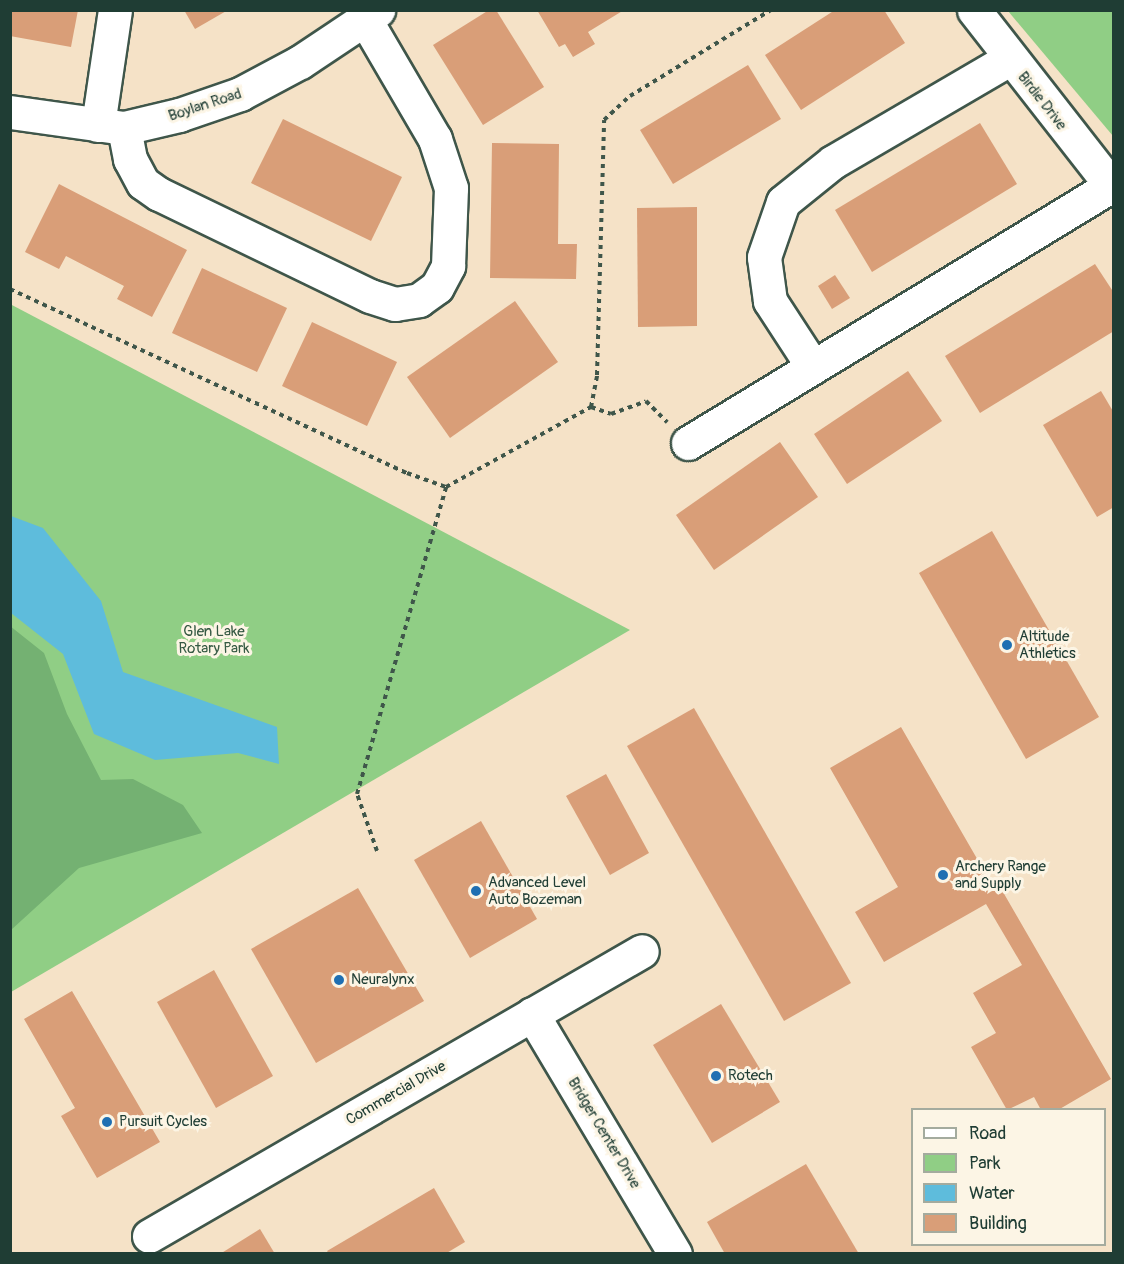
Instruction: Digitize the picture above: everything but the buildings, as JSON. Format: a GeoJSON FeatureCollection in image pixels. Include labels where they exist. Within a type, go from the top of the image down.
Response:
{"type":"FeatureCollection","features":[{"type":"Feature","properties":{"kind":"street"},"geometry":{"type":"LineString","coordinates":[[115,10],[111,127],[143,183],[159,194],[370,296],[394,304],[419,300],[437,287],[448,266],[451,188],[435,139],[372,15]]}},
{"type":"Feature","properties":{"kind":"street","name":"Birdie Drive"},"geometry":{"type":"LineString","coordinates":[[974,10],[1009,59],[1112,187]]}},
{"type":"Feature","properties":{"kind":"street","name":"Boylan Road"},"geometry":{"type":"LineString","coordinates":[[10,112],[111,127],[240,94],[300,62],[372,15]]}},
{"type":"Feature","properties":{"kind":"street"},"geometry":{"type":"LineString","coordinates":[[813,367],[770,301],[764,256],[783,202],[833,162],[1009,59]]}},
{"type":"Feature","properties":{"kind":"street"},"geometry":{"type":"LineString","coordinates":[[688,443],[1112,187]]}},
{"type":"Feature","properties":{"kind":"street","name":"Commercial Drive"},"geometry":{"type":"LineString","coordinates":[[149,1236],[642,951]]}},
{"type":"Feature","properties":{"kind":"street","name":"Bridger Center Drive"},"geometry":{"type":"LineString","coordinates":[[532,1014],[675,1254]]}},
{"type":"Feature","properties":{"kind":"path"},"geometry":{"type":"LineString","coordinates":[[591,407],[611,414],[646,401],[688,443]]}},
{"type":"Feature","properties":{"kind":"path"},"geometry":{"type":"LineString","coordinates":[[377,851],[357,794],[446,487]]}},
{"type":"Feature","properties":{"kind":"green space"},"geometry":{"type":"Polygon","coordinates":[[[1008,11],[1113,11],[1113,136],[1008,11]]]}},
{"type":"Feature","properties":{"kind":"green space","name":"Glen Lake Rotary Park"},"geometry":{"type":"Polygon","coordinates":[[[10,304],[630,630],[11,992],[10,304]]]}},
{"type":"Feature","properties":{"kind":"green space"},"geometry":{"type":"Polygon","coordinates":[[[10,626],[44,653],[67,714],[101,780],[133,779],[183,805],[202,833],[79,868],[11,930],[10,626]]]}},
{"type":"Feature","properties":{"kind":"water"},"geometry":{"type":"Polygon","coordinates":[[[11,516],[43,528],[101,601],[123,672],[277,727],[279,764],[238,753],[155,760],[94,734],[63,654],[11,613],[11,516]]]}},
{"type":"Feature","properties":{"kind":"place","name":"Altitude Athletics"},"geometry":{"type":"Point","coordinates":[1007,645]}},
{"type":"Feature","properties":{"kind":"place","name":"Archery Range and Supply"},"geometry":{"type":"Point","coordinates":[943,875]}},
{"type":"Feature","properties":{"kind":"place","name":"Advanced Level Auto Bozeman"},"geometry":{"type":"Point","coordinates":[476,891]}},
{"type":"Feature","properties":{"kind":"place","name":"Neuralynx"},"geometry":{"type":"Point","coordinates":[339,980]}},
{"type":"Feature","properties":{"kind":"place","name":"Rotech"},"geometry":{"type":"Point","coordinates":[716,1076]}},
{"type":"Feature","properties":{"kind":"place","name":"Pursuit Cycles"},"geometry":{"type":"Point","coordinates":[107,1122]}}]}
